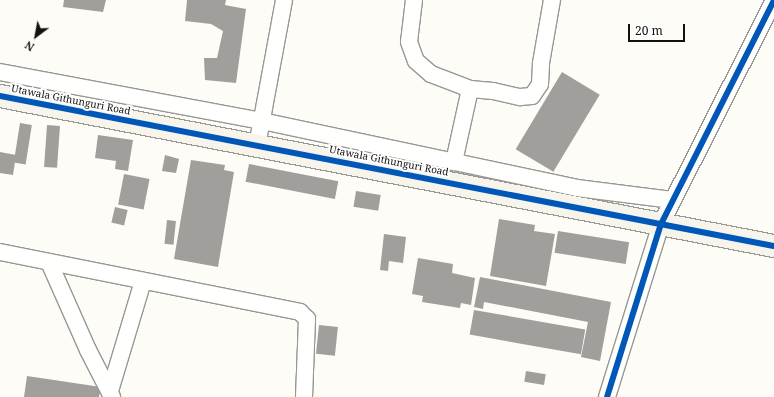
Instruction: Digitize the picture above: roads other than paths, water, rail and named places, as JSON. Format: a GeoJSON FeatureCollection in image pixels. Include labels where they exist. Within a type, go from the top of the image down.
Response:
{"type":"FeatureCollection","features":[{"type":"Feature","properties":{"kind":"street"},"geometry":{"type":"LineString","coordinates":[[257,146],[284,0]]}},
{"type":"Feature","properties":{"kind":"street"},"geometry":{"type":"LineString","coordinates":[[414,0],[409,42],[416,61],[430,74],[470,89],[493,91],[520,97],[532,96],[540,84],[541,63],[552,0]]}},
{"type":"Feature","properties":{"kind":"street"},"geometry":{"type":"LineString","coordinates":[[607,397],[660,224],[767,4]]}},
{"type":"Feature","properties":{"kind":"street"},"geometry":{"type":"LineString","coordinates":[[0,72],[262,121],[577,188],[672,200]]}},
{"type":"Feature","properties":{"kind":"street"},"geometry":{"type":"LineString","coordinates":[[454,162],[470,89]]}},
{"type":"Feature","properties":{"kind":"street","name":"Utawala Githunguri Road"},"geometry":{"type":"LineString","coordinates":[[0,96],[774,246]]}},
{"type":"Feature","properties":{"kind":"street"},"geometry":{"type":"LineString","coordinates":[[0,252],[300,312],[307,319],[304,397]]}},
{"type":"Feature","properties":{"kind":"street"},"geometry":{"type":"LineString","coordinates":[[49,262],[88,350],[111,394]]}},
{"type":"Feature","properties":{"kind":"street"},"geometry":{"type":"LineString","coordinates":[[111,394],[143,281]]}}]}
